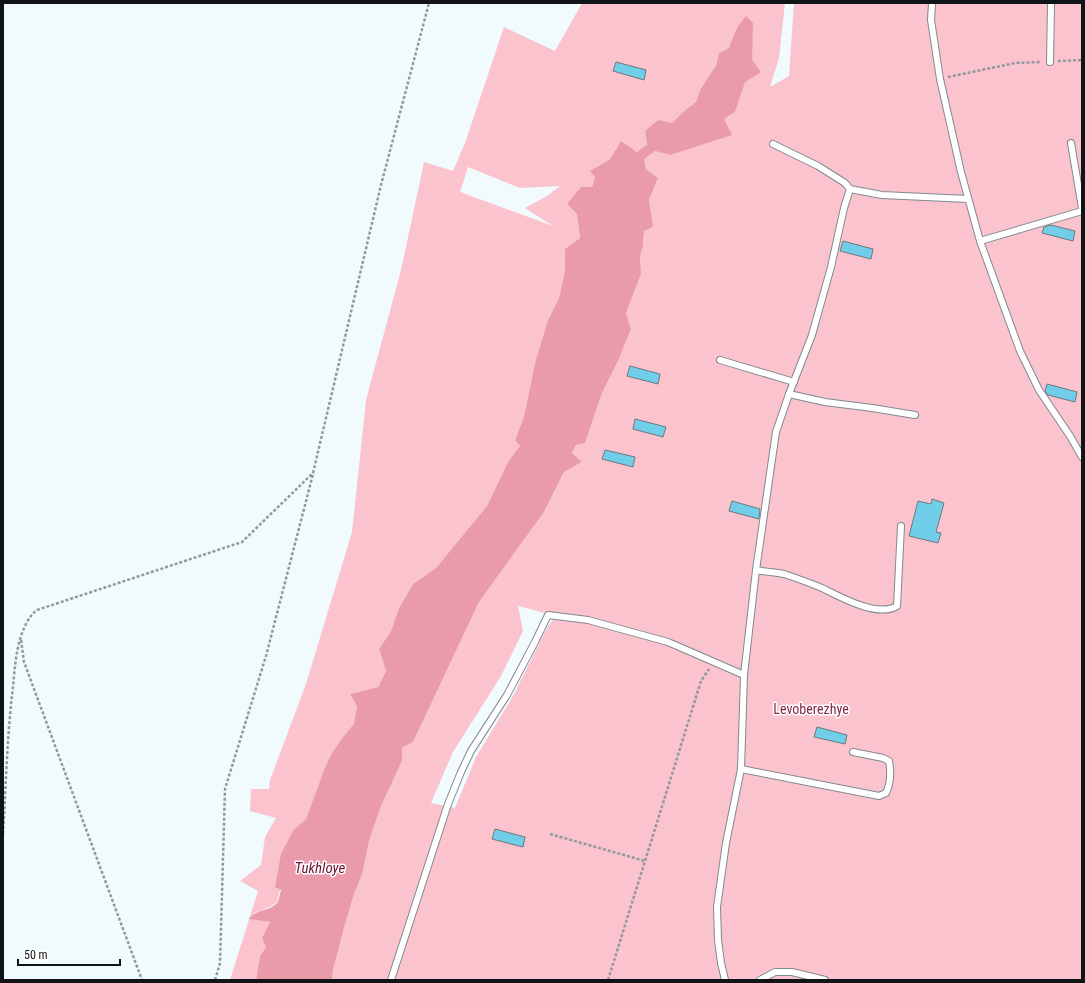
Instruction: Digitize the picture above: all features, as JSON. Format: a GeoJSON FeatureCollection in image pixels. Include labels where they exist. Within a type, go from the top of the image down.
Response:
{"type":"FeatureCollection","features":[{"type":"Feature","properties":{"kind":"lane"},"geometry":{"type":"LineString","coordinates":[[932,3],[931,20],[940,79],[961,172],[980,241],[1020,351],[1039,390],[1070,436],[1082,457]]}},
{"type":"Feature","properties":{"kind":"lane"},"geometry":{"type":"LineString","coordinates":[[1050,62],[1051,3]]}},
{"type":"Feature","properties":{"kind":"lane"},"geometry":{"type":"LineString","coordinates":[[1071,143],[1082,208]]}},
{"type":"Feature","properties":{"kind":"lane"},"geometry":{"type":"LineString","coordinates":[[773,144],[818,166],[845,183],[850,189],[882,195],[968,199]]}},
{"type":"Feature","properties":{"kind":"lane"},"geometry":{"type":"LineString","coordinates":[[725,980],[720,963],[717,907],[726,843],[740,769],[744,675],[756,570],[776,432],[812,335],[831,267],[844,208],[850,189]]}},
{"type":"Feature","properties":{"kind":"lane"},"geometry":{"type":"LineString","coordinates":[[980,241],[1082,211]]}},
{"type":"Feature","properties":{"kind":"lane"},"geometry":{"type":"LineString","coordinates":[[720,360],[794,382]]}},
{"type":"Feature","properties":{"kind":"lane"},"geometry":{"type":"LineString","coordinates":[[789,394],[825,402],[915,415]]}},
{"type":"Feature","properties":{"kind":"lane"},"geometry":{"type":"LineString","coordinates":[[756,570],[783,574],[821,588],[846,601],[891,610],[897,606],[901,526]]}},
{"type":"Feature","properties":{"kind":"lane"},"geometry":{"type":"LineString","coordinates":[[391,980],[448,804],[470,751],[507,695],[548,615],[588,620],[668,642],[744,675]]}},
{"type":"Feature","properties":{"kind":"lane"},"geometry":{"type":"LineString","coordinates":[[740,769],[879,796],[886,794],[889,786],[890,768],[888,761],[883,758],[853,752]]}},
{"type":"Feature","properties":{"kind":"lane"},"geometry":{"type":"LineString","coordinates":[[760,980],[775,972],[792,972],[825,980]]}},
{"type":"Feature","properties":{"kind":"path"},"geometry":{"type":"LineString","coordinates":[[216,980],[220,963],[225,789],[266,656],[313,473],[381,185],[429,3]]}},
{"type":"Feature","properties":{"kind":"path"},"geometry":{"type":"LineString","coordinates":[[940,79],[1015,63],[1082,60]]}},
{"type":"Feature","properties":{"kind":"path"},"geometry":{"type":"LineString","coordinates":[[3,834],[10,710],[15,661],[25,625],[31,615],[37,610],[242,542],[313,473]]}},
{"type":"Feature","properties":{"kind":"path"},"geometry":{"type":"LineString","coordinates":[[21,638],[24,662],[142,980]]}},
{"type":"Feature","properties":{"kind":"path"},"geometry":{"type":"LineString","coordinates":[[608,980],[701,681],[714,662]]}},
{"type":"Feature","properties":{"kind":"path"},"geometry":{"type":"LineString","coordinates":[[550,834],[645,861]]}},
{"type":"Feature","properties":{"kind":"green space","name":"Levoberezhye"},"geometry":{"type":"Polygon","coordinates":[[[582,3],[785,3],[779,58],[770,87],[789,76],[794,3],[1082,3],[1082,980],[332,980],[333,970],[344,928],[354,894],[362,875],[369,841],[381,806],[402,761],[402,748],[413,742],[479,602],[544,512],[564,472],[582,462],[572,453],[576,445],[585,443],[602,393],[618,361],[631,329],[626,313],[641,274],[640,257],[643,246],[644,231],[651,216],[649,200],[658,178],[646,169],[644,159],[655,151],[670,155],[735,112],[751,60],[753,23],[733,36],[729,48],[719,53],[716,64],[700,90],[696,102],[672,123],[658,121],[645,131],[647,146],[637,152],[621,142],[609,160],[591,171],[595,177],[592,187],[567,204],[577,214],[580,238],[565,249],[565,270],[559,298],[548,320],[536,359],[524,416],[515,439],[520,446],[509,460],[487,506],[436,568],[413,584],[399,608],[391,631],[379,649],[386,671],[378,687],[350,694],[357,706],[354,725],[343,737],[332,753],[324,770],[306,819],[294,829],[277,902],[270,907],[254,913],[250,919],[270,922],[262,938],[266,947],[260,956],[256,980],[230,980],[258,891],[240,881],[261,865],[265,837],[276,818],[250,811],[251,789],[269,789],[270,780],[306,684],[352,532],[366,400],[401,270],[424,162],[453,171],[465,143],[504,27],[555,51],[582,3]],[[468,167],[460,192],[553,226],[525,208],[547,196],[560,186],[520,188],[468,167]],[[518,606],[523,631],[501,676],[453,752],[431,803],[455,808],[476,757],[513,696],[548,626],[556,616],[518,606]]]}},
{"type":"Feature","properties":{"kind":"water","name":"Tukhloye"},"geometry":{"type":"Polygon","coordinates":[[[746,16],[753,23],[752,60],[761,72],[745,82],[735,112],[724,119],[732,135],[670,155],[655,151],[644,159],[646,169],[658,178],[649,200],[653,227],[644,231],[643,246],[640,257],[641,274],[626,313],[631,329],[618,361],[602,393],[585,443],[576,445],[572,453],[582,462],[564,472],[544,512],[479,602],[413,742],[402,748],[402,761],[381,806],[369,841],[362,875],[354,894],[344,928],[333,970],[332,980],[256,980],[260,956],[266,947],[262,938],[270,922],[249,919],[259,911],[270,908],[278,902],[281,890],[275,887],[281,854],[294,829],[306,819],[324,770],[332,753],[354,724],[357,706],[350,694],[378,687],[386,671],[379,649],[391,631],[399,608],[413,584],[436,568],[487,506],[509,460],[520,446],[515,440],[524,416],[536,359],[548,320],[559,298],[565,270],[565,249],[580,238],[577,214],[567,204],[581,187],[592,187],[595,177],[590,171],[609,160],[621,141],[637,152],[647,145],[645,131],[658,120],[672,123],[696,102],[700,90],[716,65],[719,53],[729,48],[736,31],[746,16]]]}},
{"type":"Feature","properties":{"kind":"building"},"geometry":{"type":"Polygon","coordinates":[[[616,62],[646,70],[644,80],[613,71],[616,62]]]}},
{"type":"Feature","properties":{"kind":"building"},"geometry":{"type":"Polygon","coordinates":[[[1051,225],[1075,231],[1073,241],[1042,233],[1044,227],[1051,225]]]}},
{"type":"Feature","properties":{"kind":"building"},"geometry":{"type":"Polygon","coordinates":[[[843,241],[873,249],[871,259],[840,251],[843,241]]]}},
{"type":"Feature","properties":{"kind":"building"},"geometry":{"type":"Polygon","coordinates":[[[630,366],[660,374],[658,384],[627,376],[630,366]]]}},
{"type":"Feature","properties":{"kind":"building"},"geometry":{"type":"Polygon","coordinates":[[[1047,384],[1077,392],[1075,402],[1048,395],[1045,391],[1047,384]]]}},
{"type":"Feature","properties":{"kind":"building"},"geometry":{"type":"Polygon","coordinates":[[[635,419],[666,427],[663,437],[633,429],[635,419]]]}},
{"type":"Feature","properties":{"kind":"building"},"geometry":{"type":"Polygon","coordinates":[[[605,450],[635,457],[633,467],[602,459],[605,450]]]}},
{"type":"Feature","properties":{"kind":"building"},"geometry":{"type":"Polygon","coordinates":[[[932,499],[944,503],[936,532],[941,533],[938,543],[909,536],[918,501],[931,504],[932,499]]]}},
{"type":"Feature","properties":{"kind":"building"},"geometry":{"type":"Polygon","coordinates":[[[732,501],[760,509],[759,519],[729,511],[732,501]]]}},
{"type":"Feature","properties":{"kind":"building"},"geometry":{"type":"Polygon","coordinates":[[[817,727],[847,735],[845,744],[814,737],[817,727]]]}},
{"type":"Feature","properties":{"kind":"building"},"geometry":{"type":"Polygon","coordinates":[[[495,829],[525,837],[523,847],[492,839],[495,829]]]}}]}
